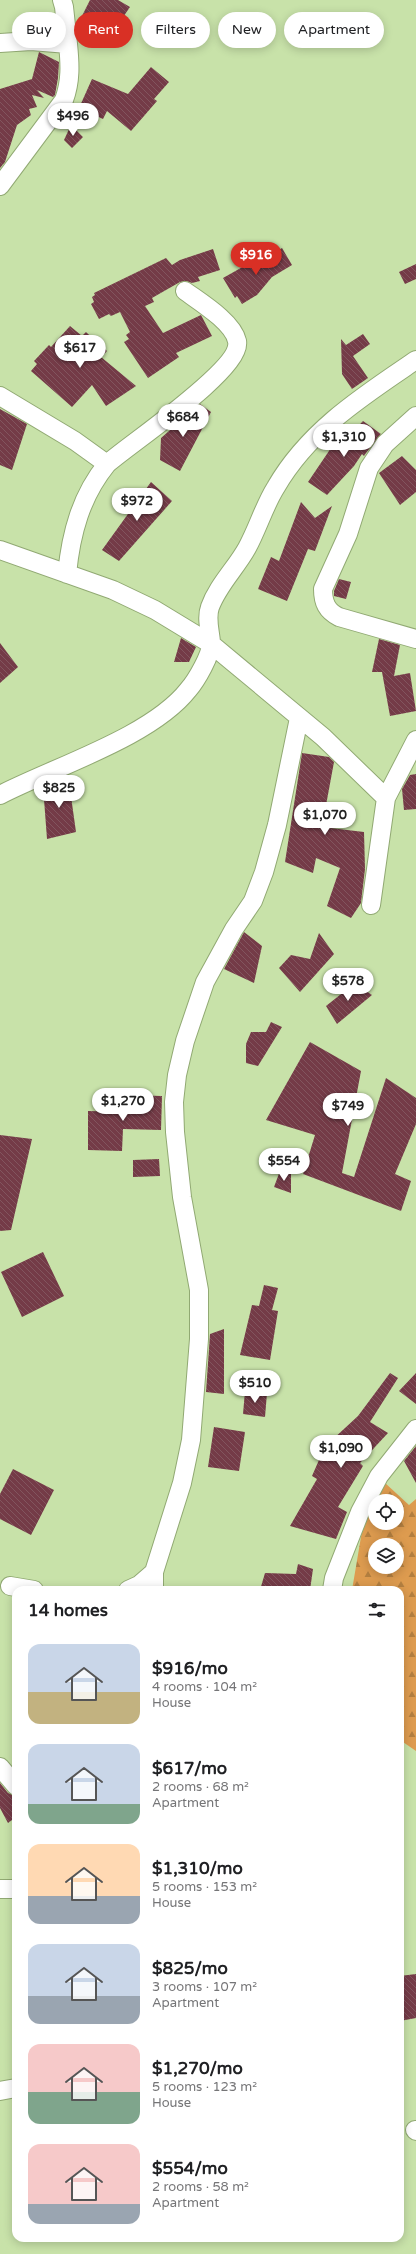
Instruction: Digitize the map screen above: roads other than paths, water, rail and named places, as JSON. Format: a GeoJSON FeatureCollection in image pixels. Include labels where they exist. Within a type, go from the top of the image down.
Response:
{"type":"FeatureCollection","features":[{"type":"Feature","properties":{"kind":"street"},"geometry":{"type":"LineString","coordinates":[[0,186],[64,100],[69,86],[68,44],[62,0]]}},
{"type":"Feature","properties":{"kind":"street"},"geometry":{"type":"LineString","coordinates":[[0,43],[31,42],[68,44]]}},
{"type":"Feature","properties":{"kind":"street"},"geometry":{"type":"LineString","coordinates":[[67,574],[74,529],[84,501],[95,480],[107,464],[201,390],[224,368],[236,352],[237,341],[223,320],[185,291]]}},
{"type":"Feature","properties":{"kind":"street"},"geometry":{"type":"LineString","coordinates":[[0,795],[142,728],[188,691],[200,673],[211,644],[208,625],[210,608],[217,593],[247,548],[275,488],[289,466],[313,437],[347,407],[416,360]]}},
{"type":"Feature","properties":{"kind":"street"},"geometry":{"type":"LineString","coordinates":[[0,396],[75,441],[107,464]]}},
{"type":"Feature","properties":{"kind":"street"},"geometry":{"type":"LineString","coordinates":[[416,416],[385,444],[369,468],[348,534],[323,589],[323,598],[331,613],[339,617],[416,639]]}},
{"type":"Feature","properties":{"kind":"street"},"geometry":{"type":"LineString","coordinates":[[0,550],[112,590],[155,610],[211,644],[323,737],[386,798]]}},
{"type":"Feature","properties":{"kind":"street"},"geometry":{"type":"LineString","coordinates":[[154,1586],[154,1572],[182,1483],[191,1440],[199,1339],[199,1290],[182,1198],[175,1132],[174,1102],[177,1075],[184,1041],[205,982],[234,929],[253,901],[264,872],[277,826],[299,718]]}},
{"type":"Feature","properties":{"kind":"street"},"geometry":{"type":"LineString","coordinates":[[371,905],[386,798],[416,740]]}},
{"type":"Feature","properties":{"kind":"street"},"geometry":{"type":"LineString","coordinates":[[333,1586],[334,1578],[360,1512],[379,1476],[416,1429]]}},
{"type":"Feature","properties":{"kind":"street"},"geometry":{"type":"LineString","coordinates":[[137,1586],[154,1572]]}},
{"type":"Feature","properties":{"kind":"street"},"geometry":{"type":"LineString","coordinates":[[0,1767],[12,1781]]}},
{"type":"Feature","properties":{"kind":"street"},"geometry":{"type":"LineString","coordinates":[[0,1889],[12,1889]]}},
{"type":"Feature","properties":{"kind":"street"},"geometry":{"type":"LineString","coordinates":[[0,2091],[12,2089]]}}]}
